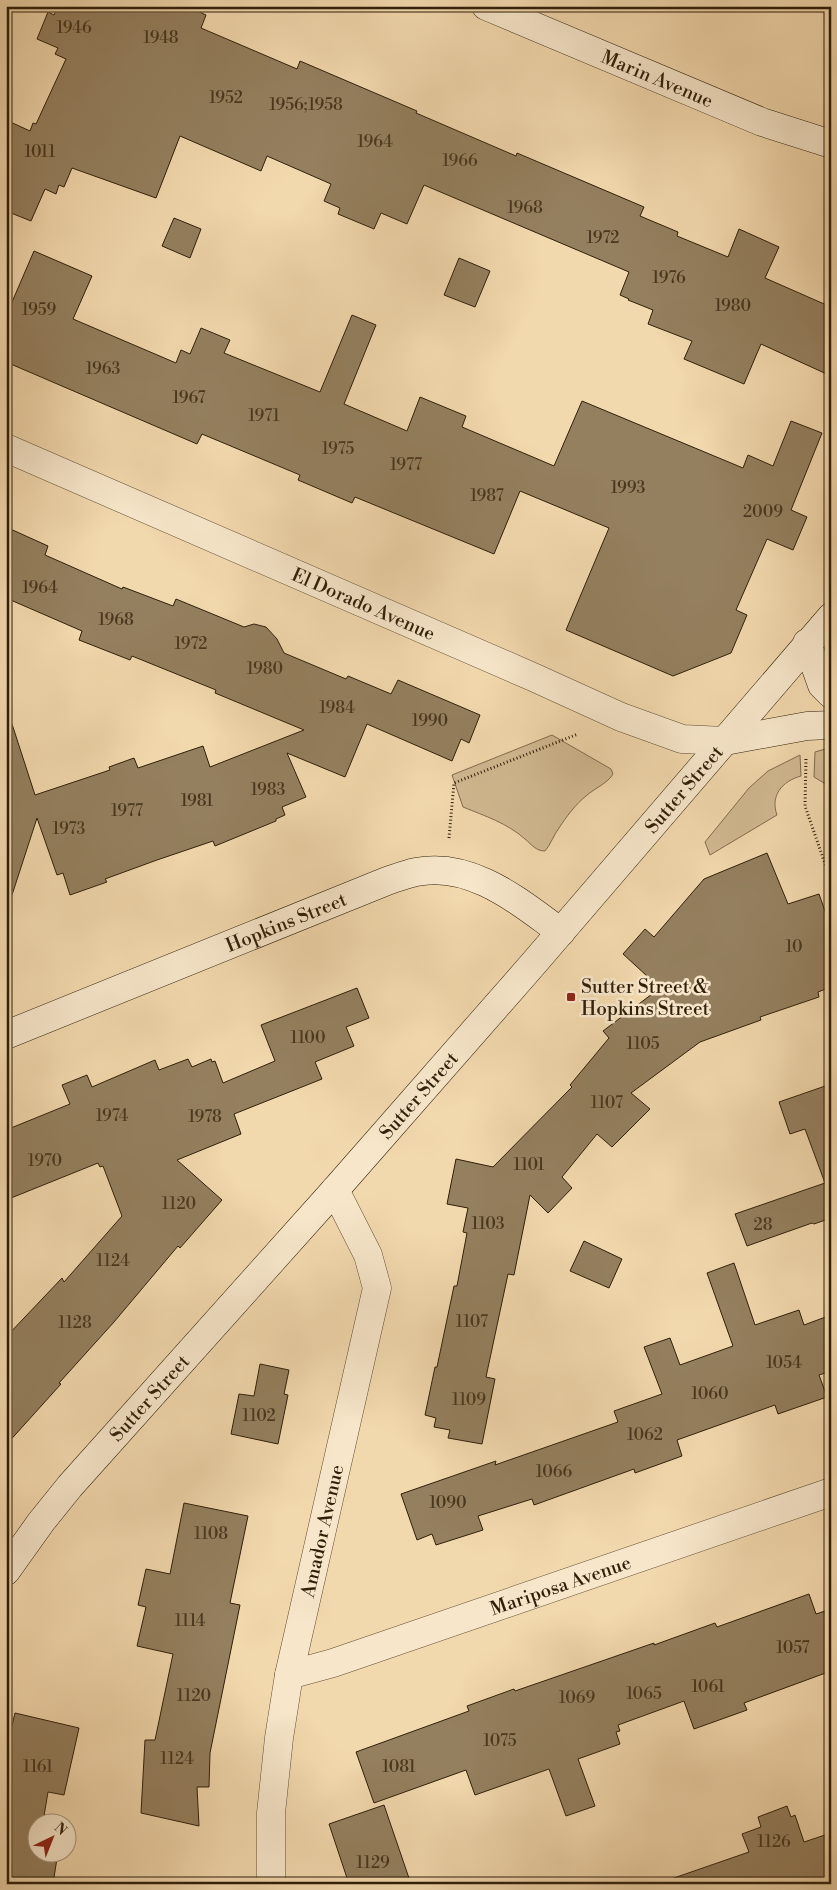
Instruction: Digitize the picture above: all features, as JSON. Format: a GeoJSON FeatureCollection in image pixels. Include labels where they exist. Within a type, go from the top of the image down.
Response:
{"type":"FeatureCollection","features":[{"type":"Feature","properties":{"kind":"street","name":"Marin Avenue"},"geometry":{"type":"LineString","coordinates":[[486,6],[762,122],[831,144]]}},
{"type":"Feature","properties":{"kind":"street","name":"El Dorado Avenue"},"geometry":{"type":"LineString","coordinates":[[6,448],[621,717],[682,739],[725,740],[819,726]]}},
{"type":"Feature","properties":{"kind":"street","name":"Sutter Street"},"geometry":{"type":"LineString","coordinates":[[6,1572],[41,1522],[70,1486],[335,1190],[561,932],[831,617]]}},
{"type":"Feature","properties":{"kind":"street"},"geometry":{"type":"LineString","coordinates":[[807,643],[822,685],[831,694]]}},
{"type":"Feature","properties":{"kind":"street","name":"Hopkins Street"},"geometry":{"type":"LineString","coordinates":[[6,1035],[387,881],[416,872],[446,870],[482,880],[515,899],[561,932]]}},
{"type":"Feature","properties":{"kind":"street","name":"Amador Avenue"},"geometry":{"type":"LineString","coordinates":[[271,1884],[271,1813],[279,1738],[289,1675],[377,1288],[368,1255],[335,1190]]}},
{"type":"Feature","properties":{"kind":"street","name":"Mariposa Avenue"},"geometry":{"type":"LineString","coordinates":[[289,1675],[333,1663],[831,1492]]}},
{"type":"Feature","properties":{"kind":"path"},"geometry":{"type":"LineString","coordinates":[[446,870],[454,783],[621,717]]}},
{"type":"Feature","properties":{"kind":"path"},"geometry":{"type":"LineString","coordinates":[[819,726],[805,806],[831,882]]}},
{"type":"Feature","properties":{"kind":"shaded area"},"geometry":{"type":"Polygon","coordinates":[[[552,735],[611,769],[613,774],[608,780],[582,799],[562,824],[549,846],[545,851],[542,851],[503,824],[463,807],[452,775],[552,735]]]}},
{"type":"Feature","properties":{"kind":"shaded area"},"geometry":{"type":"Polygon","coordinates":[[[825,749],[831,750],[830,792],[824,783],[814,777],[815,752],[825,749]]]}},
{"type":"Feature","properties":{"kind":"shaded area"},"geometry":{"type":"Polygon","coordinates":[[[800,755],[801,776],[794,778],[779,790],[775,802],[777,815],[710,855],[705,842],[749,788],[768,771],[800,755]]]}},
{"type":"Feature","properties":{"kind":"building"},"geometry":{"type":"Polygon","coordinates":[[[58,6],[186,6],[206,15],[201,28],[297,69],[300,61],[516,156],[517,153],[644,207],[640,216],[678,232],[677,236],[728,257],[739,229],[779,247],[765,278],[831,307],[831,376],[761,344],[744,384],[684,359],[692,341],[648,324],[653,310],[620,295],[629,272],[424,185],[407,224],[381,213],[374,229],[338,214],[340,208],[324,201],[331,184],[267,156],[261,171],[180,136],[156,198],[72,168],[64,187],[59,185],[56,194],[45,189],[31,221],[6,211],[6,120],[30,131],[33,123],[36,124],[66,59],[55,54],[58,48],[37,39],[48,12],[54,15],[58,6]]]}},
{"type":"Feature","properties":{"kind":"building"},"geometry":{"type":"Polygon","coordinates":[[[174,218],[201,229],[190,258],[162,246],[174,218]]]}},
{"type":"Feature","properties":{"kind":"building"},"geometry":{"type":"Polygon","coordinates":[[[34,251],[92,276],[73,319],[176,363],[181,350],[190,354],[201,328],[230,340],[224,353],[320,392],[352,315],[376,325],[344,404],[407,431],[420,397],[466,416],[462,427],[554,466],[582,401],[743,468],[748,455],[773,466],[791,421],[822,433],[791,510],[807,517],[793,550],[767,539],[736,610],[747,615],[731,653],[673,676],[566,630],[609,528],[520,491],[494,554],[355,497],[352,503],[298,480],[300,475],[202,434],[197,444],[6,362],[6,316],[34,251]]]}},
{"type":"Feature","properties":{"kind":"building"},"geometry":{"type":"Polygon","coordinates":[[[459,258],[490,271],[475,307],[444,295],[459,258]]]}},
{"type":"Feature","properties":{"kind":"building"},"geometry":{"type":"Polygon","coordinates":[[[6,527],[48,546],[45,555],[122,589],[123,587],[173,606],[176,599],[244,627],[254,624],[266,627],[277,639],[284,653],[346,679],[348,676],[391,694],[398,680],[480,715],[469,743],[461,739],[452,761],[367,724],[345,777],[287,753],[306,797],[282,807],[285,815],[276,819],[276,821],[215,846],[213,841],[157,860],[105,879],[107,882],[70,895],[63,873],[57,875],[37,818],[12,895],[6,894],[6,725],[12,724],[35,795],[110,770],[109,767],[134,758],[138,768],[203,746],[210,767],[304,730],[215,693],[216,690],[132,656],[130,660],[79,640],[82,631],[6,598],[6,527]]]}},
{"type":"Feature","properties":{"kind":"building"},"geometry":{"type":"Polygon","coordinates":[[[767,853],[788,904],[819,894],[831,928],[831,987],[818,992],[819,997],[760,1017],[761,1020],[700,1042],[631,1093],[650,1109],[612,1147],[597,1134],[562,1177],[572,1188],[548,1213],[530,1195],[514,1275],[508,1274],[486,1377],[495,1379],[482,1444],[448,1438],[450,1430],[434,1427],[436,1418],[425,1415],[454,1286],[457,1286],[467,1233],[463,1232],[468,1208],[447,1204],[456,1159],[493,1167],[572,1087],[570,1085],[609,1038],[603,1031],[660,988],[623,954],[645,929],[654,937],[704,879],[767,853]]]}},
{"type":"Feature","properties":{"kind":"building"},"geometry":{"type":"Polygon","coordinates":[[[357,988],[369,1018],[346,1027],[354,1046],[315,1062],[322,1079],[234,1114],[241,1134],[177,1160],[222,1200],[180,1248],[178,1246],[114,1322],[59,1383],[61,1384],[6,1445],[6,1337],[62,1278],[64,1282],[122,1216],[103,1166],[100,1167],[98,1163],[6,1200],[6,1130],[70,1104],[62,1085],[87,1075],[92,1087],[155,1060],[159,1070],[188,1059],[192,1067],[211,1059],[212,1062],[215,1061],[223,1083],[275,1061],[261,1025],[357,988]]]}},
{"type":"Feature","properties":{"kind":"building"},"geometry":{"type":"Polygon","coordinates":[[[831,1084],[831,1218],[747,1246],[735,1214],[825,1183],[805,1129],[790,1134],[779,1102],[831,1084]]]}},
{"type":"Feature","properties":{"kind":"building"},"geometry":{"type":"Polygon","coordinates":[[[584,1241],[622,1259],[609,1288],[570,1271],[584,1241]]]}},
{"type":"Feature","properties":{"kind":"building"},"geometry":{"type":"Polygon","coordinates":[[[734,1263],[755,1325],[799,1310],[804,1325],[831,1315],[831,1371],[819,1375],[827,1397],[778,1414],[775,1405],[677,1440],[682,1456],[635,1473],[634,1469],[534,1505],[532,1499],[478,1516],[483,1530],[436,1545],[432,1534],[417,1540],[401,1494],[496,1461],[495,1465],[618,1422],[614,1411],[662,1394],[644,1347],[670,1338],[680,1365],[733,1346],[707,1273],[734,1263]]]}},
{"type":"Feature","properties":{"kind":"building"},"geometry":{"type":"Polygon","coordinates":[[[260,1364],[289,1370],[284,1394],[288,1395],[278,1444],[231,1434],[239,1394],[254,1396],[260,1364]]]}},
{"type":"Feature","properties":{"kind":"building"},"geometry":{"type":"Polygon","coordinates":[[[184,1503],[248,1516],[230,1603],[240,1605],[210,1753],[209,1787],[197,1787],[199,1826],[141,1813],[145,1740],[155,1740],[173,1654],[137,1646],[146,1607],[138,1605],[146,1569],[170,1574],[184,1503]]]}},
{"type":"Feature","properties":{"kind":"building"},"geometry":{"type":"Polygon","coordinates":[[[809,1594],[816,1614],[831,1609],[831,1671],[744,1703],[747,1710],[694,1729],[684,1701],[618,1725],[620,1731],[616,1732],[620,1744],[578,1759],[595,1806],[566,1816],[549,1769],[475,1795],[466,1770],[374,1803],[356,1752],[469,1711],[467,1706],[514,1689],[515,1691],[715,1623],[717,1627],[809,1594]]]}},
{"type":"Feature","properties":{"kind":"building"},"geometry":{"type":"Polygon","coordinates":[[[15,1713],[79,1728],[64,1795],[48,1792],[45,1812],[28,1812],[28,1862],[56,1862],[53,1884],[6,1884],[6,1750],[15,1713]]]}},
{"type":"Feature","properties":{"kind":"building"},"geometry":{"type":"Polygon","coordinates":[[[384,1805],[411,1884],[349,1884],[329,1824],[384,1805]]]}},
{"type":"Feature","properties":{"kind":"building"},"geometry":{"type":"Polygon","coordinates":[[[787,1806],[791,1817],[795,1815],[804,1842],[831,1833],[831,1884],[672,1884],[671,1879],[749,1852],[742,1834],[761,1827],[758,1817],[787,1806]]]}},
{"type":"Feature","properties":{"kind":"place","name":"Sutter Street & Hopkins Street"},"geometry":{"type":"Point","coordinates":[571,997]}}]}
